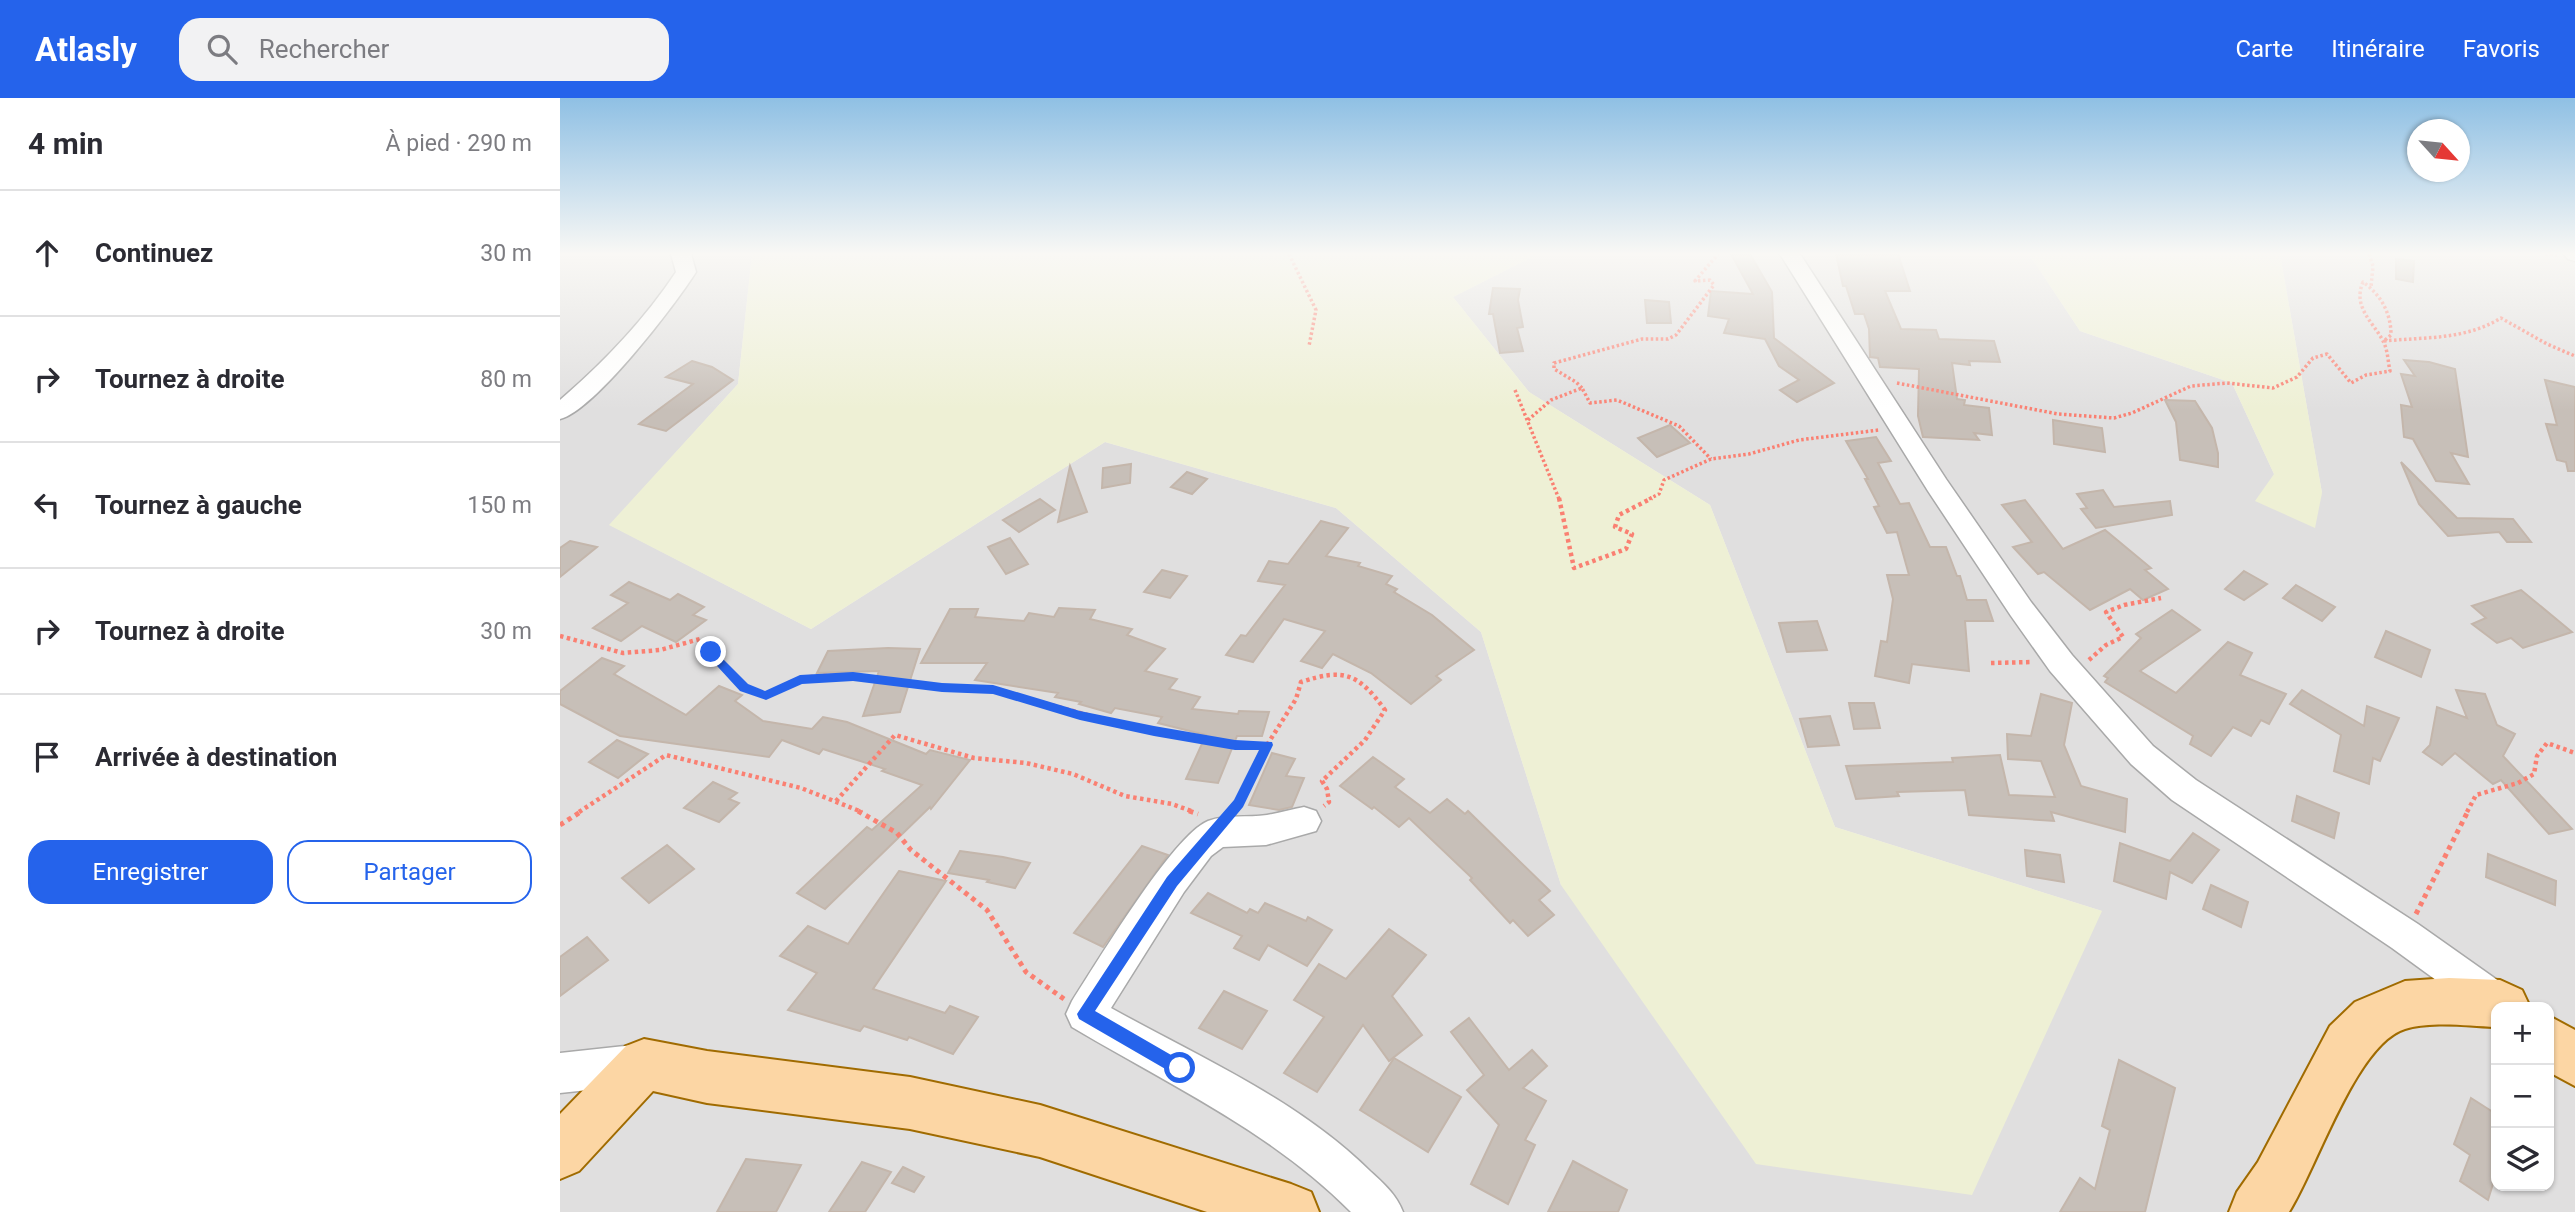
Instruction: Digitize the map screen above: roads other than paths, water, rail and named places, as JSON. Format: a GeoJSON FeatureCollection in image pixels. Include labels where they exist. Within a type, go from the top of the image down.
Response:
{"type":"FeatureCollection","features":[{"type":"Feature","properties":{"kind":"main road"},"geometry":{"type":"LineString","coordinates":[[2257,1212],[2277,1181],[2348,1043],[2372,1019],[2405,1005],[2449,1002],[2491,1004]]}},
{"type":"Feature","properties":{"kind":"main road"},"geometry":{"type":"LineString","coordinates":[[2554,1045],[2575,1061]]}},
{"type":"Feature","properties":{"kind":"main road"},"geometry":{"type":"LineString","coordinates":[[560,1152],[644,1064],[708,1077],[910,1103],[1040,1131],[1291,1212]]}},
{"type":"Feature","properties":{"kind":"street"},"geometry":{"type":"LineString","coordinates":[[560,412],[590,386],[661,306]]}},
{"type":"Feature","properties":{"kind":"street"},"geometry":{"type":"LineString","coordinates":[[1822,306],[1970,536],[2061,663],[2142,755],[2184,790],[2405,936],[2498,1002]]}},
{"type":"Feature","properties":{"kind":"street"},"geometry":{"type":"LineString","coordinates":[[1304,821],[1266,830],[1219,828],[1199,846],[1172,881],[1085,1014],[1261,1114],[1314,1149],[1382,1212]]}},
{"type":"Feature","properties":{"kind":"street"},"geometry":{"type":"LineString","coordinates":[[560,1073],[644,1064]]}}]}
